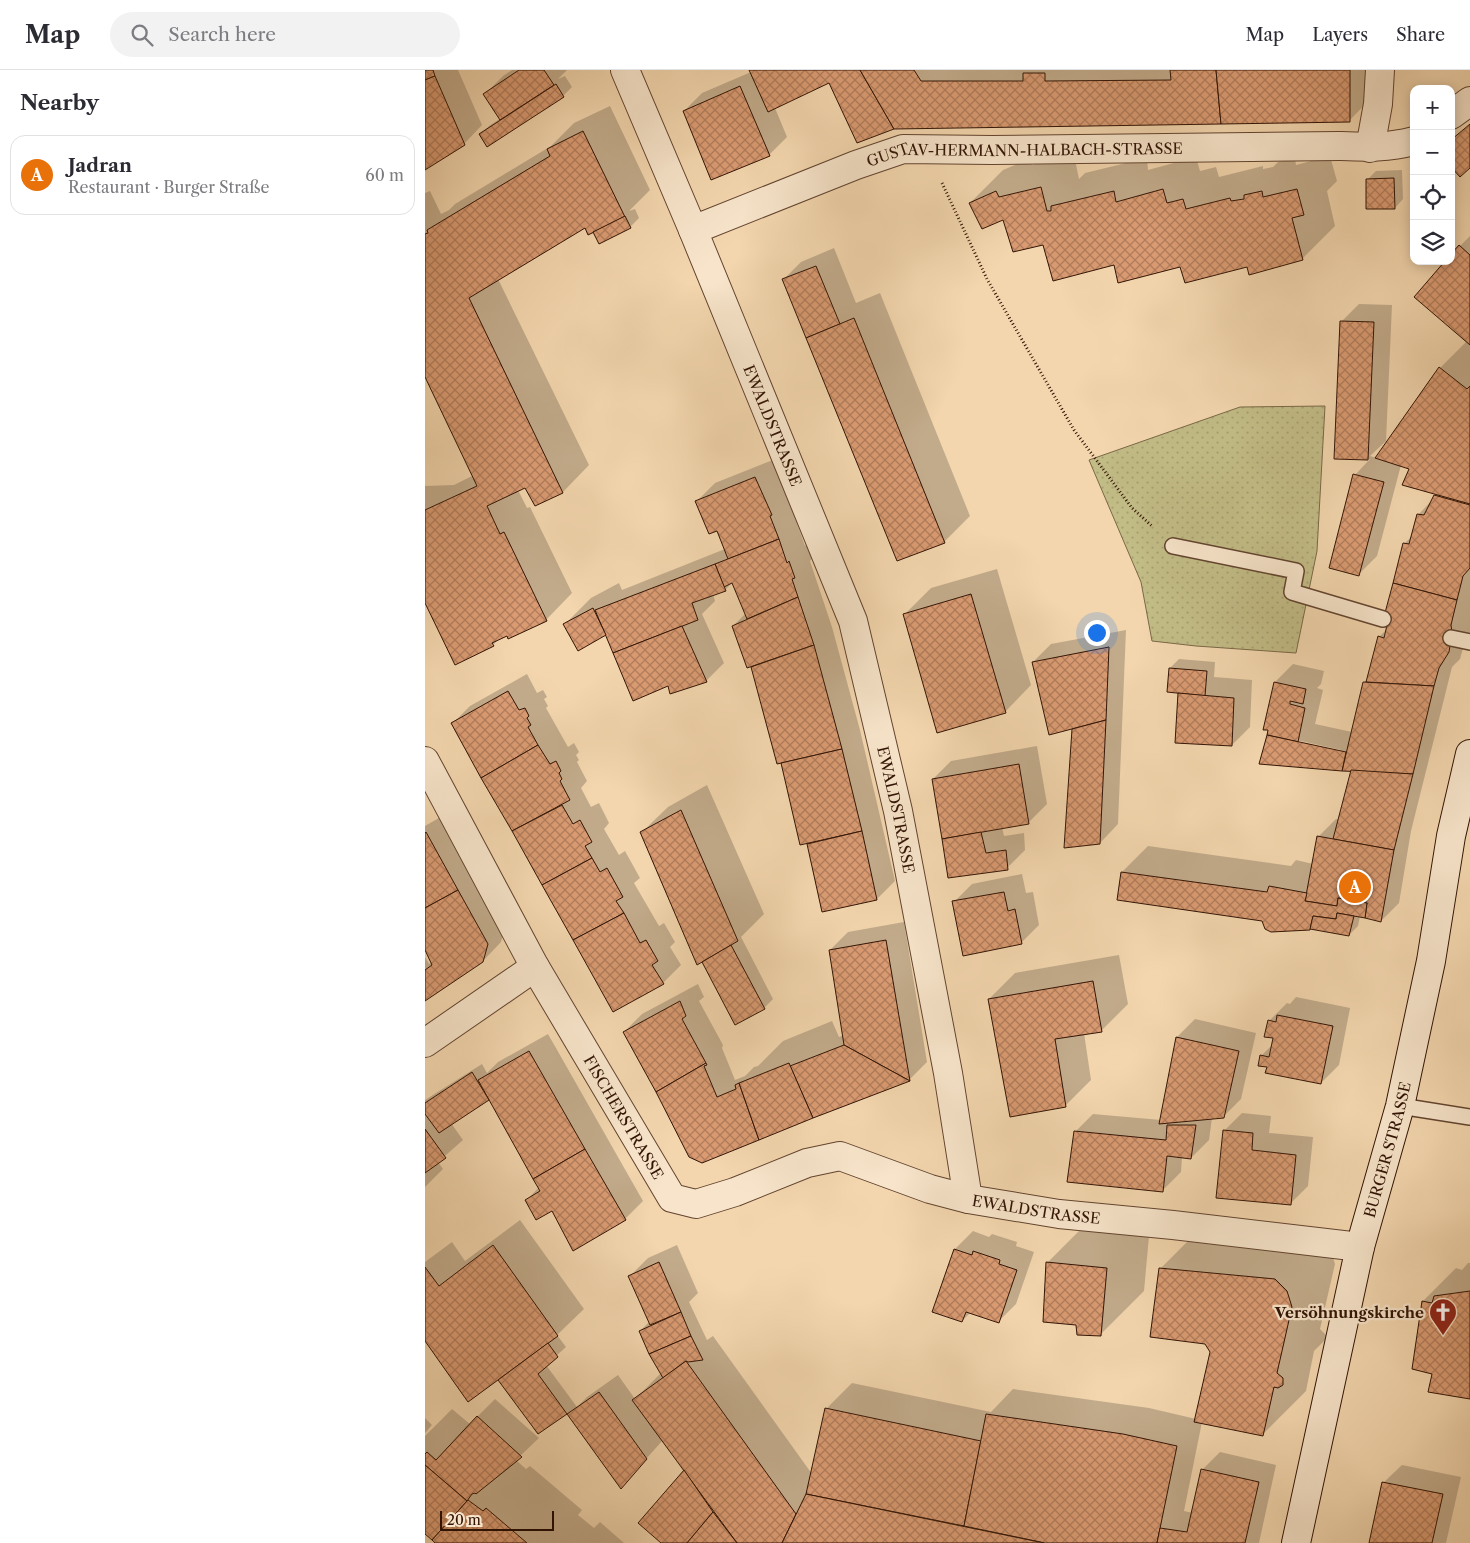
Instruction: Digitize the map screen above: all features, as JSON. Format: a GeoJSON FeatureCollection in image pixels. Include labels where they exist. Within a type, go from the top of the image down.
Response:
{"type":"FeatureCollection","features":[{"type":"Feature","properties":{"kind":"street","name":"EWALDSTRASSE"},"geometry":{"type":"LineString","coordinates":[[625,70],[693,230],[853,621],[898,811],[947,1073],[968,1199],[1059,1214],[1360,1247]]}},
{"type":"Feature","properties":{"kind":"street"},"geometry":{"type":"LineString","coordinates":[[1371,148],[1378,104],[1380,70]]}},
{"type":"Feature","properties":{"kind":"street"},"geometry":{"type":"LineString","coordinates":[[1455,112],[1470,101]]}},
{"type":"Feature","properties":{"kind":"street","name":"GUSTAV-HERMANN-HALBACH-STRASSE"},"geometry":{"type":"LineString","coordinates":[[693,230],[903,149],[992,150],[1339,146],[1371,148],[1394,146],[1410,142]]}},
{"type":"Feature","properties":{"kind":"street","name":"BURGER STRASSE"},"geometry":{"type":"LineString","coordinates":[[1297,1543],[1360,1247],[1400,1106],[1431,961],[1451,836],[1470,754]]}},
{"type":"Feature","properties":{"kind":"street","name":"FISCHERSTRASSE"},"geometry":{"type":"LineString","coordinates":[[425,761],[535,967],[672,1198],[696,1204],[735,1192],[807,1163],[840,1156],[930,1189],[968,1199]]}},
{"type":"Feature","properties":{"kind":"street"},"geometry":{"type":"LineString","coordinates":[[425,1043],[535,967]]}},
{"type":"Feature","properties":{"kind":"lane"},"geometry":{"type":"LineString","coordinates":[[1173,546],[1295,571],[1292,592],[1383,619]]}},
{"type":"Feature","properties":{"kind":"lane"},"geometry":{"type":"LineString","coordinates":[[1451,638],[1470,642]]}},
{"type":"Feature","properties":{"kind":"lane"},"geometry":{"type":"LineString","coordinates":[[1400,1106],[1470,1117]]}},
{"type":"Feature","properties":{"kind":"path"},"geometry":{"type":"LineString","coordinates":[[941,180],[987,279],[1074,430],[1132,508],[1173,546]]}},
{"type":"Feature","properties":{"kind":"shaded area"},"geometry":{"type":"Polygon","coordinates":[[[1325,406],[1317,551],[1296,653],[1152,641],[1141,582],[1089,460],[1240,407],[1325,406]]]}},
{"type":"Feature","properties":{"kind":"building"},"geometry":{"type":"Polygon","coordinates":[[[425,70],[433,70],[435,76],[425,80],[425,70]]]}},
{"type":"Feature","properties":{"kind":"building"},"geometry":{"type":"Polygon","coordinates":[[[519,70],[544,70],[554,85],[500,120],[483,94],[519,70]]]}},
{"type":"Feature","properties":{"kind":"building"},"geometry":{"type":"Polygon","coordinates":[[[749,70],[860,70],[894,129],[857,143],[829,83],[768,112],[749,70]]]}},
{"type":"Feature","properties":{"kind":"building"},"geometry":{"type":"Polygon","coordinates":[[[860,70],[914,70],[921,81],[1023,81],[1023,73],[1045,73],[1045,81],[1171,80],[1170,70],[1216,70],[1221,124],[894,129],[860,70]]]}},
{"type":"Feature","properties":{"kind":"building"},"geometry":{"type":"Polygon","coordinates":[[[1216,70],[1350,70],[1350,122],[1221,124],[1216,70]]]}},
{"type":"Feature","properties":{"kind":"building"},"geometry":{"type":"Polygon","coordinates":[[[435,76],[465,145],[425,170],[425,80],[435,76]]]}},
{"type":"Feature","properties":{"kind":"building"},"geometry":{"type":"Polygon","coordinates":[[[556,84],[564,97],[487,147],[479,134],[556,84]]]}},
{"type":"Feature","properties":{"kind":"building"},"geometry":{"type":"Polygon","coordinates":[[[740,86],[770,156],[711,180],[683,111],[740,86]]]}},
{"type":"Feature","properties":{"kind":"building"},"geometry":{"type":"Polygon","coordinates":[[[1470,124],[1470,168],[1460,177],[1455,171],[1455,137],[1470,124]]]}},
{"type":"Feature","properties":{"kind":"building"},"geometry":{"type":"Polygon","coordinates":[[[583,131],[625,217],[588,235],[585,228],[469,298],[563,493],[535,506],[525,488],[487,506],[500,534],[504,532],[547,621],[508,639],[507,636],[492,643],[494,646],[455,665],[425,603],[425,510],[477,486],[425,377],[425,234],[428,233],[427,230],[550,156],[547,149],[583,131]]]}},
{"type":"Feature","properties":{"kind":"building"},"geometry":{"type":"Polygon","coordinates":[[[1394,178],[1395,209],[1366,209],[1366,179],[1394,178]]]}},
{"type":"Feature","properties":{"kind":"building"},"geometry":{"type":"Polygon","coordinates":[[[1041,187],[1047,211],[1051,211],[1051,206],[1114,191],[1116,202],[1163,189],[1167,203],[1183,199],[1186,209],[1230,198],[1231,201],[1244,199],[1244,195],[1262,191],[1263,197],[1297,189],[1304,215],[1292,218],[1303,260],[1249,275],[1247,267],[1185,283],[1180,267],[1118,283],[1114,265],[1053,281],[1043,245],[1013,252],[1003,220],[982,229],[969,203],[996,191],[999,197],[1041,187]]]}},
{"type":"Feature","properties":{"kind":"building"},"geometry":{"type":"Polygon","coordinates":[[[625,216],[631,228],[599,244],[593,232],[625,216]]]}},
{"type":"Feature","properties":{"kind":"building"},"geometry":{"type":"Polygon","coordinates":[[[1459,245],[1470,255],[1470,345],[1414,297],[1442,265],[1455,265],[1455,250],[1459,245]]]}},
{"type":"Feature","properties":{"kind":"building"},"geometry":{"type":"Polygon","coordinates":[[[816,266],[840,324],[806,338],[782,279],[816,266]]]}},
{"type":"Feature","properties":{"kind":"building"},"geometry":{"type":"Polygon","coordinates":[[[854,318],[945,543],[897,561],[806,338],[854,318]]]}},
{"type":"Feature","properties":{"kind":"building"},"geometry":{"type":"Polygon","coordinates":[[[1340,321],[1374,322],[1368,460],[1334,459],[1340,321]]]}},
{"type":"Feature","properties":{"kind":"building"},"geometry":{"type":"Polygon","coordinates":[[[1439,367],[1467,389],[1470,386],[1470,504],[1402,485],[1409,469],[1375,458],[1439,367]]]}},
{"type":"Feature","properties":{"kind":"building"},"geometry":{"type":"Polygon","coordinates":[[[1353,474],[1384,482],[1359,576],[1329,568],[1353,474]]]}},
{"type":"Feature","properties":{"kind":"building"},"geometry":{"type":"Polygon","coordinates":[[[755,477],[772,515],[770,516],[779,539],[728,559],[717,531],[709,534],[695,501],[755,477]]]}},
{"type":"Feature","properties":{"kind":"building"},"geometry":{"type":"Polygon","coordinates":[[[1434,495],[1470,505],[1470,568],[1463,576],[1457,600],[1393,583],[1403,543],[1409,544],[1417,514],[1424,515],[1434,495]]]}},
{"type":"Feature","properties":{"kind":"building"},"geometry":{"type":"Polygon","coordinates":[[[779,539],[787,563],[789,561],[795,578],[792,579],[798,597],[747,619],[732,583],[724,587],[715,564],[779,539]]]}},
{"type":"Feature","properties":{"kind":"building"},"geometry":{"type":"Polygon","coordinates":[[[715,564],[726,591],[692,603],[698,620],[613,653],[595,610],[715,564]]]}},
{"type":"Feature","properties":{"kind":"building"},"geometry":{"type":"Polygon","coordinates":[[[1393,583],[1457,600],[1451,625],[1452,633],[1449,652],[1439,668],[1434,686],[1366,682],[1378,636],[1384,638],[1387,625],[1382,624],[1393,583]]]}},
{"type":"Feature","properties":{"kind":"building"},"geometry":{"type":"Polygon","coordinates":[[[971,594],[1006,713],[937,733],[903,614],[971,594]]]}},
{"type":"Feature","properties":{"kind":"building"},"geometry":{"type":"Polygon","coordinates":[[[798,597],[814,645],[747,668],[732,626],[798,597]]]}},
{"type":"Feature","properties":{"kind":"building"},"geometry":{"type":"Polygon","coordinates":[[[593,608],[606,635],[578,651],[563,624],[593,608]]]}},
{"type":"Feature","properties":{"kind":"building"},"geometry":{"type":"Polygon","coordinates":[[[682,626],[707,682],[670,694],[668,686],[633,701],[613,653],[682,626]]]}},
{"type":"Feature","properties":{"kind":"building"},"geometry":{"type":"Polygon","coordinates":[[[814,645],[842,749],[777,764],[751,667],[814,645]]]}},
{"type":"Feature","properties":{"kind":"building"},"geometry":{"type":"Polygon","coordinates":[[[1109,647],[1106,720],[1049,735],[1032,662],[1109,647]]]}},
{"type":"Feature","properties":{"kind":"building"},"geometry":{"type":"Polygon","coordinates":[[[1169,668],[1207,671],[1205,696],[1167,692],[1169,668]]]}},
{"type":"Feature","properties":{"kind":"building"},"geometry":{"type":"Polygon","coordinates":[[[1274,682],[1306,689],[1303,704],[1290,701],[1290,704],[1305,708],[1298,742],[1267,735],[1268,730],[1263,730],[1274,682]]]}},
{"type":"Feature","properties":{"kind":"building"},"geometry":{"type":"Polygon","coordinates":[[[1363,682],[1434,686],[1413,774],[1342,771],[1363,682]]]}},
{"type":"Feature","properties":{"kind":"building"},"geometry":{"type":"Polygon","coordinates":[[[508,691],[519,710],[525,708],[531,725],[528,727],[538,745],[481,778],[451,723],[508,691]]]}},
{"type":"Feature","properties":{"kind":"building"},"geometry":{"type":"Polygon","coordinates":[[[1178,693],[1234,698],[1232,746],[1175,743],[1178,693]]]}},
{"type":"Feature","properties":{"kind":"building"},"geometry":{"type":"Polygon","coordinates":[[[1106,720],[1100,844],[1064,848],[1072,729],[1106,720]]]}},
{"type":"Feature","properties":{"kind":"building"},"geometry":{"type":"Polygon","coordinates":[[[1267,735],[1346,752],[1342,771],[1259,764],[1267,735]]]}},
{"type":"Feature","properties":{"kind":"building"},"geometry":{"type":"Polygon","coordinates":[[[538,745],[550,764],[556,761],[561,771],[559,773],[562,779],[560,781],[570,800],[512,831],[481,778],[538,745]]]}},
{"type":"Feature","properties":{"kind":"building"},"geometry":{"type":"Polygon","coordinates":[[[842,749],[862,831],[800,845],[781,763],[842,749]]]}},
{"type":"Feature","properties":{"kind":"building"},"geometry":{"type":"Polygon","coordinates":[[[1019,764],[1029,824],[942,839],[932,779],[1019,764]]]}},
{"type":"Feature","properties":{"kind":"building"},"geometry":{"type":"Polygon","coordinates":[[[1351,770],[1413,774],[1394,850],[1333,839],[1351,770]]]}},
{"type":"Feature","properties":{"kind":"building"},"geometry":{"type":"Polygon","coordinates":[[[562,805],[573,824],[580,820],[592,842],[585,846],[592,858],[542,885],[512,831],[562,805]]]}},
{"type":"Feature","properties":{"kind":"building"},"geometry":{"type":"Polygon","coordinates":[[[681,810],[738,941],[697,965],[640,832],[681,810]]]}},
{"type":"Feature","properties":{"kind":"building"},"geometry":{"type":"Polygon","coordinates":[[[862,831],[877,900],[822,912],[807,844],[862,831]]]}},
{"type":"Feature","properties":{"kind":"building"},"geometry":{"type":"Polygon","coordinates":[[[981,832],[986,853],[1006,850],[1008,870],[948,878],[942,839],[981,832]]]}},
{"type":"Feature","properties":{"kind":"building"},"geometry":{"type":"Polygon","coordinates":[[[425,833],[458,890],[425,908],[425,833]]]}},
{"type":"Feature","properties":{"kind":"building"},"geometry":{"type":"Polygon","coordinates":[[[1317,836],[1394,850],[1381,922],[1365,918],[1367,903],[1338,898],[1337,906],[1305,901],[1317,836]]]}},
{"type":"Feature","properties":{"kind":"building"},"geometry":{"type":"Polygon","coordinates":[[[592,858],[600,872],[607,868],[623,897],[616,901],[624,913],[573,940],[542,885],[592,858]]]}},
{"type":"Feature","properties":{"kind":"building"},"geometry":{"type":"Polygon","coordinates":[[[1121,872],[1267,892],[1269,886],[1307,893],[1305,901],[1337,906],[1338,898],[1367,903],[1365,918],[1337,913],[1336,919],[1313,916],[1310,930],[1271,932],[1265,929],[1262,921],[1117,900],[1121,872]]]}},
{"type":"Feature","properties":{"kind":"building"},"geometry":{"type":"Polygon","coordinates":[[[458,890],[488,944],[483,962],[425,1001],[425,970],[432,965],[425,950],[425,908],[458,890]]]}},
{"type":"Feature","properties":{"kind":"building"},"geometry":{"type":"Polygon","coordinates":[[[1004,892],[1008,911],[1015,909],[1022,944],[963,956],[952,901],[1004,892]]]}},
{"type":"Feature","properties":{"kind":"building"},"geometry":{"type":"Polygon","coordinates":[[[624,913],[640,943],[646,940],[658,961],[652,965],[664,984],[613,1012],[573,940],[624,913]]]}},
{"type":"Feature","properties":{"kind":"building"},"geometry":{"type":"Polygon","coordinates":[[[1337,913],[1354,916],[1349,936],[1310,929],[1313,916],[1336,919],[1337,913]]]}},
{"type":"Feature","properties":{"kind":"building"},"geometry":{"type":"Polygon","coordinates":[[[886,940],[910,1081],[844,1045],[829,950],[886,940]]]}},
{"type":"Feature","properties":{"kind":"building"},"geometry":{"type":"Polygon","coordinates":[[[731,945],[765,1009],[735,1025],[702,962],[731,945]]]}},
{"type":"Feature","properties":{"kind":"building"},"geometry":{"type":"Polygon","coordinates":[[[1093,981],[1102,1032],[1055,1039],[1066,1107],[1010,1117],[988,999],[1093,981]]]}},
{"type":"Feature","properties":{"kind":"building"},"geometry":{"type":"Polygon","coordinates":[[[680,1001],[686,1016],[682,1019],[706,1063],[656,1092],[623,1032],[680,1001]]]}},
{"type":"Feature","properties":{"kind":"building"},"geometry":{"type":"Polygon","coordinates":[[[1277,1015],[1333,1026],[1321,1084],[1265,1073],[1267,1067],[1258,1066],[1260,1055],[1269,1057],[1273,1038],[1264,1037],[1268,1020],[1276,1022],[1277,1015]]]}},
{"type":"Feature","properties":{"kind":"building"},"geometry":{"type":"Polygon","coordinates":[[[1176,1037],[1239,1051],[1224,1118],[1159,1124],[1176,1037]]]}},
{"type":"Feature","properties":{"kind":"building"},"geometry":{"type":"Polygon","coordinates":[[[844,1045],[910,1081],[813,1118],[790,1066],[844,1045]]]}},
{"type":"Feature","properties":{"kind":"building"},"geometry":{"type":"Polygon","coordinates":[[[529,1051],[585,1149],[533,1179],[478,1080],[529,1051]]]}},
{"type":"Feature","properties":{"kind":"building"},"geometry":{"type":"Polygon","coordinates":[[[706,1063],[707,1065],[704,1066],[717,1097],[736,1089],[735,1085],[739,1083],[759,1140],[702,1163],[689,1157],[656,1092],[706,1063]]]}},
{"type":"Feature","properties":{"kind":"building"},"geometry":{"type":"Polygon","coordinates":[[[789,1063],[813,1118],[759,1140],[739,1083],[789,1063]]]}},
{"type":"Feature","properties":{"kind":"building"},"geometry":{"type":"Polygon","coordinates":[[[472,1072],[489,1100],[439,1133],[425,1114],[425,1103],[472,1072]]]}},
{"type":"Feature","properties":{"kind":"building"},"geometry":{"type":"Polygon","coordinates":[[[1167,1125],[1196,1125],[1191,1159],[1167,1156],[1163,1192],[1067,1182],[1074,1131],[1166,1140],[1167,1125]]]}},
{"type":"Feature","properties":{"kind":"building"},"geometry":{"type":"Polygon","coordinates":[[[425,1129],[446,1158],[425,1173],[425,1129]]]}},
{"type":"Feature","properties":{"kind":"building"},"geometry":{"type":"Polygon","coordinates":[[[1223,1130],[1253,1133],[1252,1150],[1296,1155],[1291,1205],[1216,1198],[1223,1130]]]}},
{"type":"Feature","properties":{"kind":"building"},"geometry":{"type":"Polygon","coordinates":[[[585,1149],[626,1220],[573,1251],[552,1211],[536,1220],[525,1200],[540,1191],[533,1179],[585,1149]]]}},
{"type":"Feature","properties":{"kind":"building"},"geometry":{"type":"Polygon","coordinates":[[[493,1245],[558,1336],[468,1402],[425,1341],[425,1267],[439,1286],[493,1245]]]}},
{"type":"Feature","properties":{"kind":"building"},"geometry":{"type":"Polygon","coordinates":[[[954,1249],[972,1255],[973,1251],[1000,1260],[999,1264],[1017,1270],[999,1323],[966,1312],[962,1322],[932,1312],[954,1249]]]}},
{"type":"Feature","properties":{"kind":"building"},"geometry":{"type":"Polygon","coordinates":[[[659,1262],[681,1312],[650,1325],[628,1276],[659,1262]]]}},
{"type":"Feature","properties":{"kind":"building"},"geometry":{"type":"Polygon","coordinates":[[[1046,1262],[1107,1268],[1101,1336],[1077,1335],[1076,1325],[1043,1322],[1046,1262]]]}},
{"type":"Feature","properties":{"kind":"building"},"geometry":{"type":"Polygon","coordinates":[[[1159,1268],[1275,1279],[1287,1291],[1292,1307],[1277,1373],[1283,1378],[1283,1385],[1278,1388],[1274,1387],[1263,1436],[1194,1422],[1210,1352],[1205,1344],[1150,1337],[1159,1268]]]}},
{"type":"Feature","properties":{"kind":"building","name":"Versöhnungskirche"},"geometry":{"type":"Polygon","coordinates":[[[1470,1291],[1470,1399],[1428,1392],[1432,1374],[1412,1369],[1422,1301],[1432,1303],[1434,1296],[1470,1291]]]}},
{"type":"Feature","properties":{"kind":"building"},"geometry":{"type":"Polygon","coordinates":[[[681,1312],[691,1336],[649,1354],[639,1331],[681,1312]]]}},
{"type":"Feature","properties":{"kind":"building"},"geometry":{"type":"Polygon","coordinates":[[[691,1336],[703,1360],[686,1361],[663,1378],[649,1354],[691,1336]]]}},
{"type":"Feature","properties":{"kind":"building"},"geometry":{"type":"Polygon","coordinates":[[[548,1343],[558,1357],[538,1374],[567,1414],[538,1434],[498,1380],[548,1343]]]}},
{"type":"Feature","properties":{"kind":"building"},"geometry":{"type":"Polygon","coordinates":[[[686,1361],[796,1514],[782,1543],[737,1543],[632,1400],[686,1361]]]}},
{"type":"Feature","properties":{"kind":"building"},"geometry":{"type":"Polygon","coordinates":[[[599,1392],[647,1459],[621,1489],[567,1414],[599,1392]]]}},
{"type":"Feature","properties":{"kind":"building"},"geometry":{"type":"Polygon","coordinates":[[[825,1408],[981,1441],[964,1526],[806,1494],[825,1408]]]}},
{"type":"Feature","properties":{"kind":"building"},"geometry":{"type":"Polygon","coordinates":[[[986,1414],[1123,1434],[1177,1446],[1157,1543],[1045,1543],[964,1526],[986,1414]]]}},
{"type":"Feature","properties":{"kind":"building"},"geometry":{"type":"Polygon","coordinates":[[[477,1416],[522,1457],[476,1494],[472,1494],[467,1501],[425,1465],[425,1454],[427,1452],[436,1460],[477,1416]]]}},
{"type":"Feature","properties":{"kind":"building"},"geometry":{"type":"Polygon","coordinates":[[[425,1465],[467,1501],[432,1540],[425,1534],[425,1465]]]}},
{"type":"Feature","properties":{"kind":"building"},"geometry":{"type":"Polygon","coordinates":[[[1201,1469],[1259,1482],[1245,1543],[1157,1543],[1160,1528],[1187,1532],[1201,1469]]]}},
{"type":"Feature","properties":{"kind":"building"},"geometry":{"type":"Polygon","coordinates":[[[684,1470],[713,1512],[687,1543],[661,1543],[638,1523],[684,1470]]]}},
{"type":"Feature","properties":{"kind":"building"},"geometry":{"type":"Polygon","coordinates":[[[1382,1482],[1443,1494],[1432,1543],[1369,1543],[1382,1482]]]}},
{"type":"Feature","properties":{"kind":"building"},"geometry":{"type":"Polygon","coordinates":[[[806,1494],[1044,1543],[782,1543],[806,1494]]]}},
{"type":"Feature","properties":{"kind":"building"},"geometry":{"type":"Polygon","coordinates":[[[468,1500],[483,1511],[486,1508],[527,1543],[435,1543],[432,1540],[468,1500]]]}},
{"type":"Feature","properties":{"kind":"building"},"geometry":{"type":"Polygon","coordinates":[[[713,1512],[737,1543],[687,1543],[713,1512]]]}},
{"type":"Feature","properties":{"kind":"place","name":"Jadran"},"geometry":{"type":"Point","coordinates":[1355,887]}},
{"type":"Feature","properties":{"kind":"place","name":"Versöhnungskirche"},"geometry":{"type":"Point","coordinates":[1443,1336]}}]}
